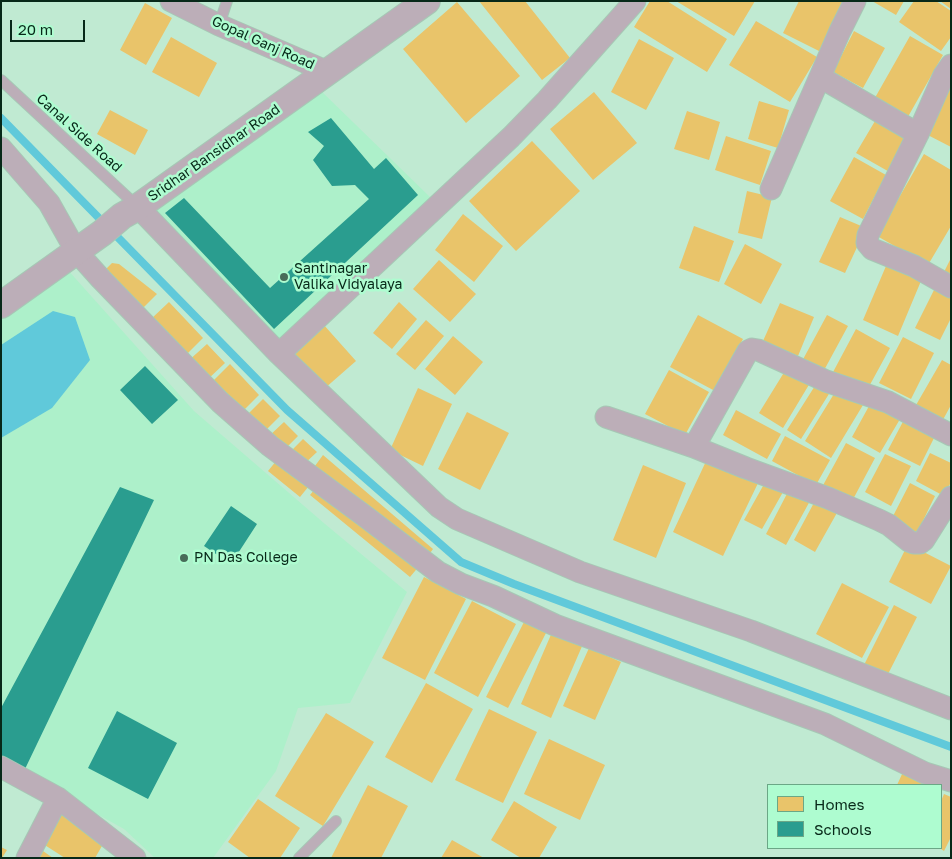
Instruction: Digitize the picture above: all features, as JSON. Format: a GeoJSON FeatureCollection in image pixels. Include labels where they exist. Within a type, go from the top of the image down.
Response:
{"type":"FeatureCollection","features":[{"type":"Feature","properties":{"kind":"street","name":"Gopal Ganj Road"},"geometry":{"type":"LineString","coordinates":[[171,1],[219,25],[328,72]]}},
{"type":"Feature","properties":{"kind":"street","name":"Sridhar Bansidhar Road"},"geometry":{"type":"LineString","coordinates":[[1,305],[427,1]]}},
{"type":"Feature","properties":{"kind":"street"},"geometry":{"type":"LineString","coordinates":[[279,354],[511,137],[547,100],[635,1]]}},
{"type":"Feature","properties":{"kind":"street"},"geometry":{"type":"LineString","coordinates":[[771,189],[855,1]]}},
{"type":"Feature","properties":{"kind":"street"},"geometry":{"type":"LineString","coordinates":[[951,65],[944,75],[918,134],[868,235],[867,243],[872,249],[914,266],[951,287]]}},
{"type":"Feature","properties":{"kind":"street"},"geometry":{"type":"LineString","coordinates":[[820,77],[918,134]]}},
{"type":"Feature","properties":{"kind":"street"},"geometry":{"type":"LineString","coordinates":[[1,148],[49,203],[76,251],[220,402],[270,446],[438,572],[460,584],[492,596],[555,625],[825,724],[925,773],[951,781]]}},
{"type":"Feature","properties":{"kind":"street"},"geometry":{"type":"LineString","coordinates":[[130,212],[438,507],[457,519],[580,572],[751,631],[951,709]]}},
{"type":"Feature","properties":{"kind":"street"},"geometry":{"type":"LineString","coordinates":[[694,446],[748,351],[752,350],[758,350],[826,381],[888,402],[951,435]]}},
{"type":"Feature","properties":{"kind":"street"},"geometry":{"type":"LineString","coordinates":[[606,417],[694,446],[828,498],[879,520],[914,543],[920,543],[924,540],[951,497]]}},
{"type":"Feature","properties":{"kind":"street"},"geometry":{"type":"LineString","coordinates":[[1,767],[58,798],[135,858]]}},
{"type":"Feature","properties":{"kind":"street"},"geometry":{"type":"LineString","coordinates":[[27,858],[58,798]]}},
{"type":"Feature","properties":{"kind":"lane"},"geometry":{"type":"LineString","coordinates":[[219,25],[227,1]]}},
{"type":"Feature","properties":{"kind":"lane","name":"Canal Side Road"},"geometry":{"type":"LineString","coordinates":[[1,80],[130,212]]}},
{"type":"Feature","properties":{"kind":"lane"},"geometry":{"type":"LineString","coordinates":[[299,858],[336,821]]}},
{"type":"Feature","properties":{"kind":"shaded area","name":"Santinagar Valika Vidyalaya"},"geometry":{"type":"Polygon","coordinates":[[[318,88],[431,198],[281,346],[153,208],[318,88]]]}},
{"type":"Feature","properties":{"kind":"shaded area","name":"PN Das College"},"geometry":{"type":"Polygon","coordinates":[[[67,269],[194,411],[407,592],[350,703],[298,708],[276,771],[213,858],[155,858],[124,829],[1,761],[1,316],[67,269]]]}},
{"type":"Feature","properties":{"kind":"water"},"geometry":{"type":"Polygon","coordinates":[[[53,311],[75,317],[90,360],[52,408],[1,438],[1,345],[53,311]]]}},
{"type":"Feature","properties":{"kind":"building: Homes"},"geometry":{"type":"Polygon","coordinates":[[[479,1],[525,1],[570,58],[542,80],[479,1]]]}},
{"type":"Feature","properties":{"kind":"building: Homes"},"geometry":{"type":"Polygon","coordinates":[[[650,1],[667,1],[727,39],[707,72],[634,27],[650,1]]]}},
{"type":"Feature","properties":{"kind":"building: Homes"},"geometry":{"type":"Polygon","coordinates":[[[676,1],[755,1],[734,36],[676,1]]]}},
{"type":"Feature","properties":{"kind":"building: Homes"},"geometry":{"type":"Polygon","coordinates":[[[799,1],[847,1],[821,52],[783,33],[799,1]]]}},
{"type":"Feature","properties":{"kind":"building: Homes"},"geometry":{"type":"Polygon","coordinates":[[[872,1],[904,1],[896,15],[872,1]]]}},
{"type":"Feature","properties":{"kind":"building: Homes"},"geometry":{"type":"Polygon","coordinates":[[[914,1],[936,1],[951,11],[951,37],[941,51],[899,22],[914,1]]]}},
{"type":"Feature","properties":{"kind":"building: Homes"},"geometry":{"type":"Polygon","coordinates":[[[940,1],[951,1],[951,9],[940,1]]]}},
{"type":"Feature","properties":{"kind":"building: Homes"},"geometry":{"type":"Polygon","coordinates":[[[457,2],[520,76],[466,123],[403,49],[457,2]]]}},
{"type":"Feature","properties":{"kind":"building: Homes"},"geometry":{"type":"Polygon","coordinates":[[[145,3],[172,18],[146,65],[120,50],[145,3]]]}},
{"type":"Feature","properties":{"kind":"building: Homes"},"geometry":{"type":"Polygon","coordinates":[[[756,21],[817,57],[790,102],[729,65],[756,21]]]}},
{"type":"Feature","properties":{"kind":"building: Homes"},"geometry":{"type":"Polygon","coordinates":[[[854,31],[885,48],[863,88],[833,72],[854,31]]]}},
{"type":"Feature","properties":{"kind":"building: Homes"},"geometry":{"type":"Polygon","coordinates":[[[910,36],[943,55],[905,122],[872,103],[910,36]]]}},
{"type":"Feature","properties":{"kind":"building: Homes"},"geometry":{"type":"Polygon","coordinates":[[[171,37],[217,63],[199,97],[152,72],[171,37]]]}},
{"type":"Feature","properties":{"kind":"building: Homes"},"geometry":{"type":"Polygon","coordinates":[[[639,39],[674,58],[646,110],[611,92],[639,39]]]}},
{"type":"Feature","properties":{"kind":"building: Homes"},"geometry":{"type":"Polygon","coordinates":[[[951,85],[951,147],[920,131],[951,85]]]}},
{"type":"Feature","properties":{"kind":"building: Homes"},"geometry":{"type":"Polygon","coordinates":[[[594,92],[637,143],[593,180],[550,129],[594,92]]]}},
{"type":"Feature","properties":{"kind":"building: Homes"},"geometry":{"type":"Polygon","coordinates":[[[759,101],[789,110],[778,148],[748,139],[759,101]]]}},
{"type":"Feature","properties":{"kind":"building: Homes"},"geometry":{"type":"Polygon","coordinates":[[[110,110],[148,130],[135,155],[97,134],[110,110]]]}},
{"type":"Feature","properties":{"kind":"building: Homes"},"geometry":{"type":"Polygon","coordinates":[[[687,111],[720,122],[709,160],[674,149],[687,111]]]}},
{"type":"Feature","properties":{"kind":"building: Homes"},"geometry":{"type":"Polygon","coordinates":[[[878,116],[914,136],[893,174],[856,153],[878,116]]]}},
{"type":"Feature","properties":{"kind":"building: Homes"},"geometry":{"type":"Polygon","coordinates":[[[726,136],[771,151],[760,185],[715,170],[726,136]]]}},
{"type":"Feature","properties":{"kind":"building: Homes"},"geometry":{"type":"Polygon","coordinates":[[[532,141],[580,191],[516,251],[469,201],[532,141]]]}},
{"type":"Feature","properties":{"kind":"building: Homes"},"geometry":{"type":"Polygon","coordinates":[[[924,154],[951,170],[951,226],[928,265],[877,236],[924,154]]]}},
{"type":"Feature","properties":{"kind":"building: Homes"},"geometry":{"type":"Polygon","coordinates":[[[854,157],[886,175],[863,219],[830,201],[854,157]]]}},
{"type":"Feature","properties":{"kind":"building: Homes"},"geometry":{"type":"Polygon","coordinates":[[[747,191],[772,197],[762,239],[738,233],[747,191]]]}},
{"type":"Feature","properties":{"kind":"building: Homes"},"geometry":{"type":"Polygon","coordinates":[[[463,214],[503,246],[474,282],[435,250],[463,214]]]}},
{"type":"Feature","properties":{"kind":"building: Homes"},"geometry":{"type":"Polygon","coordinates":[[[840,217],[866,228],[845,273],[819,262],[840,217]]]}},
{"type":"Feature","properties":{"kind":"building: Homes"},"geometry":{"type":"Polygon","coordinates":[[[694,226],[734,241],[719,282],[679,268],[694,226]]]}},
{"type":"Feature","properties":{"kind":"building: Homes"},"geometry":{"type":"Polygon","coordinates":[[[745,244],[782,264],[761,304],[724,284],[745,244]]]}},
{"type":"Feature","properties":{"kind":"building: Homes"},"geometry":{"type":"Polygon","coordinates":[[[951,258],[951,280],[942,276],[951,258]]]}},
{"type":"Feature","properties":{"kind":"building: Homes"},"geometry":{"type":"Polygon","coordinates":[[[439,260],[476,294],[450,322],[413,289],[439,260]]]}},
{"type":"Feature","properties":{"kind":"building: Homes"},"geometry":{"type":"Polygon","coordinates":[[[112,263],[119,264],[157,294],[141,310],[104,271],[112,263]]]}},
{"type":"Feature","properties":{"kind":"building: Homes"},"geometry":{"type":"Polygon","coordinates":[[[886,266],[921,281],[898,336],[863,320],[886,266]]]}},
{"type":"Feature","properties":{"kind":"building: Homes"},"geometry":{"type":"Polygon","coordinates":[[[937,284],[951,291],[951,318],[940,340],[915,328],[937,284]]]}},
{"type":"Feature","properties":{"kind":"building: Homes"},"geometry":{"type":"Polygon","coordinates":[[[169,302],[203,338],[186,355],[151,319],[169,302]]]}},
{"type":"Feature","properties":{"kind":"building: Homes"},"geometry":{"type":"Polygon","coordinates":[[[399,302],[417,319],[392,349],[373,333],[399,302]]]}},
{"type":"Feature","properties":{"kind":"building: Homes"},"geometry":{"type":"Polygon","coordinates":[[[780,303],[814,317],[798,356],[763,341],[780,303]]]}},
{"type":"Feature","properties":{"kind":"building: Homes"},"geometry":{"type":"Polygon","coordinates":[[[698,315],[743,339],[715,391],[670,367],[698,315]]]}},
{"type":"Feature","properties":{"kind":"building: Homes"},"geometry":{"type":"Polygon","coordinates":[[[827,315],[848,326],[822,374],[801,363],[827,315]]]}},
{"type":"Feature","properties":{"kind":"building: Homes"},"geometry":{"type":"Polygon","coordinates":[[[426,320],[444,336],[415,370],[396,354],[426,320]]]}},
{"type":"Feature","properties":{"kind":"building: Homes"},"geometry":{"type":"Polygon","coordinates":[[[323,324],[356,361],[324,389],[291,352],[323,324]]]}},
{"type":"Feature","properties":{"kind":"building: Homes"},"geometry":{"type":"Polygon","coordinates":[[[856,329],[890,348],[866,392],[832,374],[856,329]]]}},
{"type":"Feature","properties":{"kind":"building: Homes"},"geometry":{"type":"Polygon","coordinates":[[[453,336],[483,362],[455,395],[425,369],[453,336]]]}},
{"type":"Feature","properties":{"kind":"building: Homes"},"geometry":{"type":"Polygon","coordinates":[[[903,337],[934,353],[911,399],[879,383],[903,337]]]}},
{"type":"Feature","properties":{"kind":"building: Homes"},"geometry":{"type":"Polygon","coordinates":[[[207,344],[225,363],[206,381],[187,362],[207,344]]]}},
{"type":"Feature","properties":{"kind":"building: Homes"},"geometry":{"type":"Polygon","coordinates":[[[942,360],[951,365],[951,405],[939,427],[912,412],[942,360]]]}},
{"type":"Feature","properties":{"kind":"building: Homes"},"geometry":{"type":"Polygon","coordinates":[[[230,364],[259,395],[240,414],[210,384],[230,364]]]}},
{"type":"Feature","properties":{"kind":"building: Homes"},"geometry":{"type":"Polygon","coordinates":[[[788,366],[813,378],[783,428],[759,413],[788,366]]]}},
{"type":"Feature","properties":{"kind":"building: Homes"},"geometry":{"type":"Polygon","coordinates":[[[669,370],[709,392],[685,435],[645,414],[669,370]]]}},
{"type":"Feature","properties":{"kind":"building: Homes"},"geometry":{"type":"Polygon","coordinates":[[[818,381],[832,389],[801,439],[787,430],[818,381]]]}},
{"type":"Feature","properties":{"kind":"building: Homes"},"geometry":{"type":"Polygon","coordinates":[[[418,388],[452,404],[423,466],[390,450],[418,388]]]}},
{"type":"Feature","properties":{"kind":"building: Homes"},"geometry":{"type":"Polygon","coordinates":[[[837,389],[863,405],[831,458],[805,441],[837,389]]]}},
{"type":"Feature","properties":{"kind":"building: Homes"},"geometry":{"type":"Polygon","coordinates":[[[874,397],[903,414],[880,453],[852,437],[874,397]]]}},
{"type":"Feature","properties":{"kind":"building: Homes"},"geometry":{"type":"Polygon","coordinates":[[[263,399],[280,416],[262,434],[245,417],[263,399]]]}},
{"type":"Feature","properties":{"kind":"building: Homes"},"geometry":{"type":"Polygon","coordinates":[[[736,410],[781,434],[767,459],[723,435],[736,410]]]}},
{"type":"Feature","properties":{"kind":"building: Homes"},"geometry":{"type":"Polygon","coordinates":[[[467,412],[509,433],[480,490],[438,469],[467,412]]]}},
{"type":"Feature","properties":{"kind":"building: Homes"},"geometry":{"type":"Polygon","coordinates":[[[907,414],[938,430],[920,466],[888,450],[907,414]]]}},
{"type":"Feature","properties":{"kind":"building: Homes"},"geometry":{"type":"Polygon","coordinates":[[[284,422],[298,436],[283,451],[268,437],[284,422]]]}},
{"type":"Feature","properties":{"kind":"building: Homes"},"geometry":{"type":"Polygon","coordinates":[[[785,436],[830,460],[816,485],[772,461],[785,436]]]}},
{"type":"Feature","properties":{"kind":"building: Homes"},"geometry":{"type":"Polygon","coordinates":[[[303,439],[317,452],[301,467],[288,454],[303,439]]]}},
{"type":"Feature","properties":{"kind":"building: Homes"},"geometry":{"type":"Polygon","coordinates":[[[846,443],[875,458],[850,505],[821,489],[846,443]]]}},
{"type":"Feature","properties":{"kind":"building: Homes"},"geometry":{"type":"Polygon","coordinates":[[[930,453],[951,463],[951,482],[944,496],[916,481],[930,453]]]}},
{"type":"Feature","properties":{"kind":"building: Homes"},"geometry":{"type":"Polygon","coordinates":[[[885,454],[911,466],[891,506],[865,492],[885,454]]]}},
{"type":"Feature","properties":{"kind":"building: Homes"},"geometry":{"type":"Polygon","coordinates":[[[281,455],[313,481],[300,497],[268,471],[281,455]]]}},
{"type":"Feature","properties":{"kind":"building: Homes"},"geometry":{"type":"Polygon","coordinates":[[[323,455],[433,549],[425,560],[312,470],[323,455]]]}},
{"type":"Feature","properties":{"kind":"building: Homes"},"geometry":{"type":"Polygon","coordinates":[[[708,457],[759,481],[723,556],[673,532],[708,457]]]}},
{"type":"Feature","properties":{"kind":"building: Homes"},"geometry":{"type":"Polygon","coordinates":[[[643,465],[686,483],[656,558],[613,540],[643,465]]]}},
{"type":"Feature","properties":{"kind":"building: Homes"},"geometry":{"type":"Polygon","coordinates":[[[768,477],[787,485],[762,529],[744,520],[768,477]]]}},
{"type":"Feature","properties":{"kind":"building: Homes"},"geometry":{"type":"Polygon","coordinates":[[[910,483],[935,496],[917,533],[891,520],[910,483]]]}},
{"type":"Feature","properties":{"kind":"building: Homes"},"geometry":{"type":"Polygon","coordinates":[[[319,484],[420,565],[410,577],[310,495],[319,484]]]}},
{"type":"Feature","properties":{"kind":"building: Homes"},"geometry":{"type":"Polygon","coordinates":[[[790,488],[811,499],[786,545],[766,534],[790,488]]]}},
{"type":"Feature","properties":{"kind":"building: Homes"},"geometry":{"type":"Polygon","coordinates":[[[816,499],[838,511],[815,552],[794,540],[816,499]]]}},
{"type":"Feature","properties":{"kind":"building: Homes"},"geometry":{"type":"Polygon","coordinates":[[[908,544],[951,566],[931,604],[889,582],[908,544]]]}},
{"type":"Feature","properties":{"kind":"building: Homes"},"geometry":{"type":"Polygon","coordinates":[[[424,577],[466,599],[425,680],[382,658],[424,577]]]}},
{"type":"Feature","properties":{"kind":"building: Homes"},"geometry":{"type":"Polygon","coordinates":[[[842,583],[889,607],[862,658],[816,634],[842,583]]]}},
{"type":"Feature","properties":{"kind":"building: Homes"},"geometry":{"type":"Polygon","coordinates":[[[472,601],[516,624],[478,697],[434,673],[472,601]]]}},
{"type":"Feature","properties":{"kind":"building: Homes"},"geometry":{"type":"Polygon","coordinates":[[[894,605],[917,617],[887,676],[864,665],[894,605]]]}},
{"type":"Feature","properties":{"kind":"building: Homes"},"geometry":{"type":"Polygon","coordinates":[[[525,620],[547,631],[508,708],[486,697],[525,620]]]}},
{"type":"Feature","properties":{"kind":"building: Homes"},"geometry":{"type":"Polygon","coordinates":[[[553,630],[583,644],[551,718],[521,704],[553,630]]]}},
{"type":"Feature","properties":{"kind":"building: Homes"},"geometry":{"type":"Polygon","coordinates":[[[589,648],[621,662],[595,720],[563,706],[589,648]]]}},
{"type":"Feature","properties":{"kind":"building: Homes"},"geometry":{"type":"Polygon","coordinates":[[[426,683],[473,709],[432,783],[385,757],[426,683]]]}},
{"type":"Feature","properties":{"kind":"building: Homes"},"geometry":{"type":"Polygon","coordinates":[[[489,709],[537,732],[503,803],[455,780],[489,709]]]}},
{"type":"Feature","properties":{"kind":"building: Homes"},"geometry":{"type":"Polygon","coordinates":[[[326,713],[374,742],[323,826],[275,796],[326,713]]]}},
{"type":"Feature","properties":{"kind":"building: Homes"},"geometry":{"type":"Polygon","coordinates":[[[549,739],[605,765],[580,820],[524,794],[549,739]]]}},
{"type":"Feature","properties":{"kind":"building: Homes"},"geometry":{"type":"Polygon","coordinates":[[[903,772],[930,784],[897,784],[903,772]]]}},
{"type":"Feature","properties":{"kind":"building: Homes"},"geometry":{"type":"Polygon","coordinates":[[[368,785],[408,806],[381,858],[331,858],[368,785]]]}},
{"type":"Feature","properties":{"kind":"building: Homes"},"geometry":{"type":"Polygon","coordinates":[[[944,794],[951,797],[951,837],[944,851],[941,849],[942,799],[944,794]]]}},
{"type":"Feature","properties":{"kind":"building: Homes"},"geometry":{"type":"Polygon","coordinates":[[[258,799],[300,828],[280,858],[250,858],[228,842],[258,799]]]}},
{"type":"Feature","properties":{"kind":"building: Homes"},"geometry":{"type":"Polygon","coordinates":[[[514,801],[557,827],[539,858],[521,858],[491,840],[514,801]]]}},
{"type":"Feature","properties":{"kind":"building: Homes"},"geometry":{"type":"Polygon","coordinates":[[[60,811],[106,839],[95,858],[65,858],[40,842],[60,811]]]}},
{"type":"Feature","properties":{"kind":"building: Homes"},"geometry":{"type":"Polygon","coordinates":[[[452,840],[484,858],[441,858],[452,840]]]}},
{"type":"Feature","properties":{"kind":"building: Homes"},"geometry":{"type":"Polygon","coordinates":[[[1,847],[7,850],[2,858],[1,858],[1,847]]]}},
{"type":"Feature","properties":{"kind":"building: Homes"},"geometry":{"type":"Polygon","coordinates":[[[43,851],[53,858],[39,858],[43,851]]]}},
{"type":"Feature","properties":{"kind":"building: Schools"},"geometry":{"type":"Polygon","coordinates":[[[331,118],[374,169],[386,158],[418,195],[274,329],[165,213],[184,198],[270,288],[369,199],[355,185],[332,186],[313,160],[324,146],[308,132],[331,118]]]}},
{"type":"Feature","properties":{"kind":"building: Schools"},"geometry":{"type":"Polygon","coordinates":[[[145,366],[178,400],[152,424],[120,390],[145,366]]]}},
{"type":"Feature","properties":{"kind":"building: Schools"},"geometry":{"type":"Polygon","coordinates":[[[120,487],[154,500],[25,769],[1,760],[1,708],[120,487]]]}},
{"type":"Feature","properties":{"kind":"building: Schools"},"geometry":{"type":"Polygon","coordinates":[[[231,506],[257,524],[231,564],[204,546],[231,506]]]}},
{"type":"Feature","properties":{"kind":"building: Schools"},"geometry":{"type":"Polygon","coordinates":[[[117,711],[177,743],[148,799],[88,768],[117,711]]]}},
{"type":"Feature","properties":{"kind":"waterway"},"geometry":{"type":"LineString","coordinates":[[1,118],[287,410],[461,562],[514,584],[951,747]]}},
{"type":"Feature","properties":{"kind":"place","name":"Santinagar Valika Vidyalaya"},"geometry":{"type":"Point","coordinates":[284,277]}},
{"type":"Feature","properties":{"kind":"place","name":"PN Das College"},"geometry":{"type":"Point","coordinates":[184,558]}}]}
